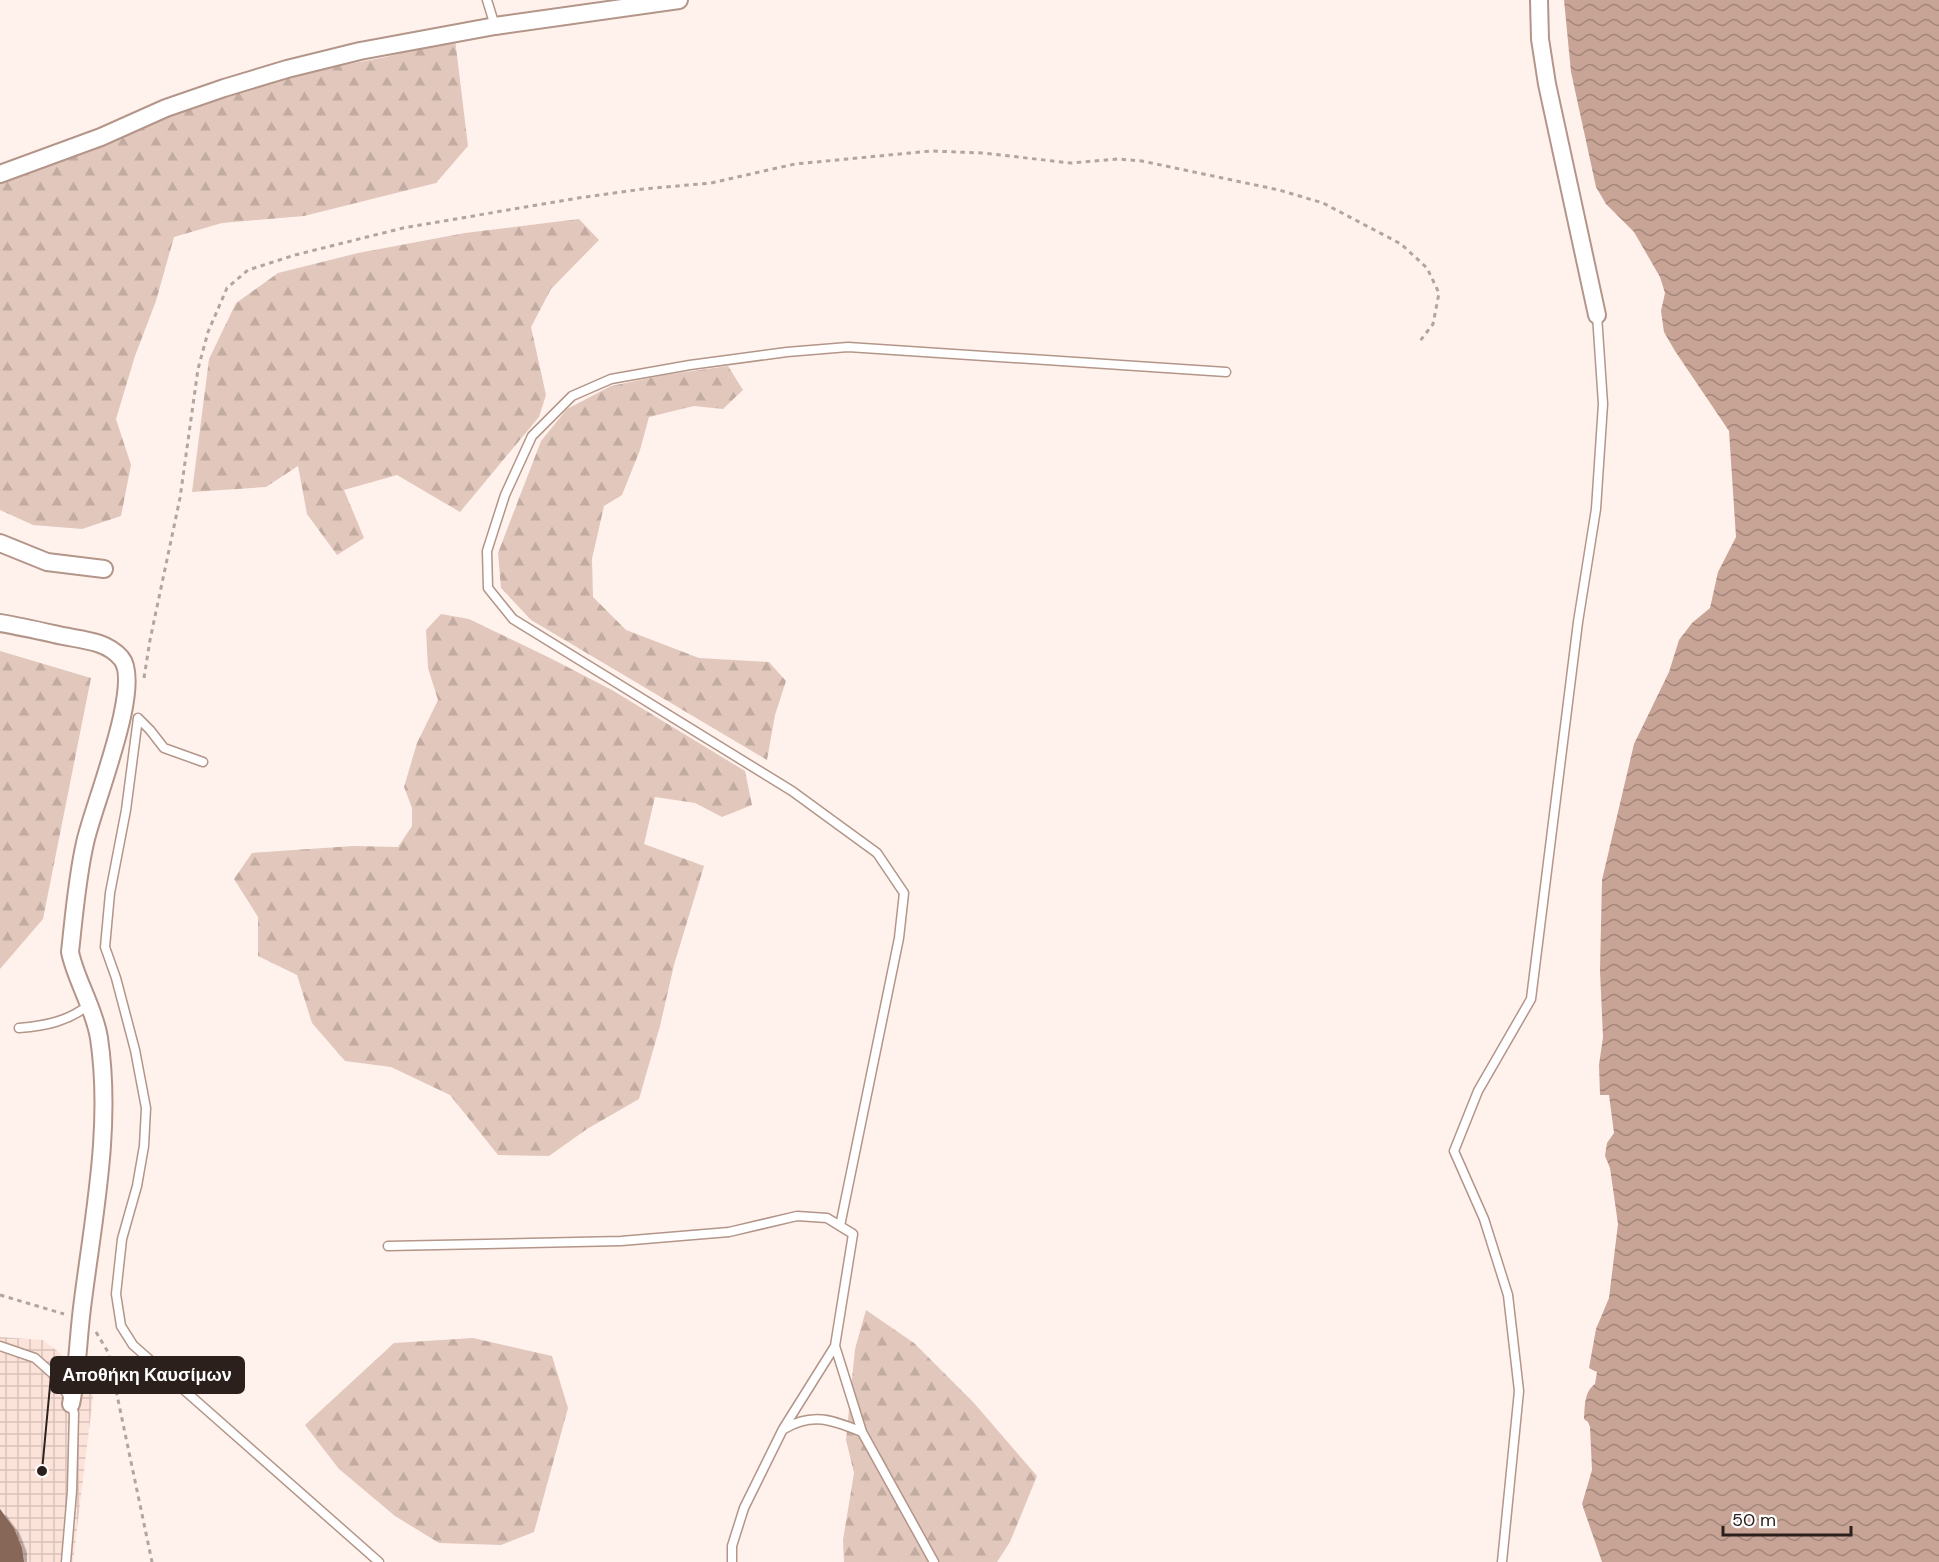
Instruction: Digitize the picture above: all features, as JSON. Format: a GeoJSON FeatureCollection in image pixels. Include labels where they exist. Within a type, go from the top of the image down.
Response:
{"type":"FeatureCollection","features":[{"type":"Feature","properties":{"kind":"street"},"geometry":{"type":"LineString","coordinates":[[0,174],[101,137],[166,108],[287,69],[360,51],[495,26],[679,0]]}},
{"type":"Feature","properties":{"kind":"street"},"geometry":{"type":"LineString","coordinates":[[1539,0],[1540,39],[1547,84],[1597,315]]}},
{"type":"Feature","properties":{"kind":"street"},"geometry":{"type":"LineString","coordinates":[[0,543],[47,562],[104,569]]}},
{"type":"Feature","properties":{"kind":"street"},"geometry":{"type":"LineString","coordinates":[[0,623],[93,642],[109,648],[123,660],[128,671],[125,711],[84,846],[70,952],[90,1004],[98,1035],[104,1097],[101,1164],[80,1321],[76,1380],[71,1404]]}},
{"type":"Feature","properties":{"kind":"lane"},"geometry":{"type":"LineString","coordinates":[[488,0],[495,26]]}},
{"type":"Feature","properties":{"kind":"lane"},"geometry":{"type":"LineString","coordinates":[[1502,1562],[1519,1391],[1512,1327],[1508,1295],[1484,1219],[1454,1151],[1478,1091],[1531,999],[1578,622],[1596,509],[1603,404],[1597,315]]}},
{"type":"Feature","properties":{"kind":"lane"},"geometry":{"type":"LineString","coordinates":[[840,1226],[899,938],[904,893],[877,853],[792,791],[513,619],[488,588],[487,551],[505,495],[532,436],[572,396],[610,379],[690,365],[787,352],[848,347],[1226,372]]}},
{"type":"Feature","properties":{"kind":"lane"},"geometry":{"type":"LineString","coordinates":[[203,762],[164,748],[138,718],[126,810],[110,893],[105,947],[116,978],[135,1050],[146,1108],[144,1146],[137,1186],[122,1239],[116,1294],[121,1326],[133,1345],[379,1562]]}},
{"type":"Feature","properties":{"kind":"lane"},"geometry":{"type":"LineString","coordinates":[[19,1028],[44,1026],[77,1015],[90,1004]]}},
{"type":"Feature","properties":{"kind":"lane"},"geometry":{"type":"LineString","coordinates":[[388,1245],[621,1241],[729,1232],[797,1216],[827,1218],[853,1234],[835,1346],[783,1429],[744,1508],[732,1546],[732,1562]]}},
{"type":"Feature","properties":{"kind":"lane"},"geometry":{"type":"LineString","coordinates":[[0,1346],[35,1358],[53,1374],[67,1394],[74,1413],[66,1562]]}},
{"type":"Feature","properties":{"kind":"lane"},"geometry":{"type":"LineString","coordinates":[[835,1346],[862,1432],[934,1562]]}},
{"type":"Feature","properties":{"kind":"lane"},"geometry":{"type":"LineString","coordinates":[[783,1429],[798,1421],[821,1418],[862,1432]]}},
{"type":"Feature","properties":{"kind":"path"},"geometry":{"type":"LineString","coordinates":[[143,685],[150,640],[180,498],[198,369],[208,332],[227,288],[248,270],[295,255],[403,228],[578,198],[711,183],[795,164],[932,151],[982,153],[1071,163],[1118,159],[1142,161],[1279,190],[1323,203],[1401,244],[1427,268],[1439,293],[1433,324],[1420,341]]}},
{"type":"Feature","properties":{"kind":"path"},"geometry":{"type":"LineString","coordinates":[[0,1294],[80,1321],[88,1325],[100,1337],[108,1352],[152,1562]]}},
{"type":"Feature","properties":{"kind":"shaded area"},"geometry":{"type":"Polygon","coordinates":[[[0,1337],[43,1340],[95,1380],[73,1562],[0,1562],[0,1337]]]}},
{"type":"Feature","properties":{"kind":"green space"},"geometry":{"type":"Polygon","coordinates":[[[455,39],[468,146],[436,183],[304,216],[222,223],[174,237],[156,301],[135,356],[116,419],[131,465],[121,516],[82,529],[33,525],[0,510],[0,182],[111,138],[182,105],[290,75],[386,57],[455,39]]]}},
{"type":"Feature","properties":{"kind":"green space"},"geometry":{"type":"Polygon","coordinates":[[[579,219],[599,240],[551,289],[531,327],[546,395],[539,417],[460,512],[397,475],[344,490],[364,538],[337,555],[307,514],[298,466],[266,487],[192,492],[209,359],[236,303],[278,273],[358,253],[465,233],[579,219]]]}},
{"type":"Feature","properties":{"kind":"green space"},"geometry":{"type":"Polygon","coordinates":[[[728,366],[743,390],[723,409],[694,406],[649,417],[640,450],[622,495],[604,506],[592,559],[593,597],[626,630],[699,658],[769,662],[786,681],[775,715],[767,760],[531,620],[501,588],[498,553],[541,441],[567,409],[611,386],[664,375],[728,366]]]}},
{"type":"Feature","properties":{"kind":"green space"},"geometry":{"type":"Polygon","coordinates":[[[441,614],[469,619],[612,690],[745,771],[752,805],[722,817],[695,803],[655,797],[644,844],[704,866],[674,965],[660,1026],[639,1099],[587,1129],[549,1156],[498,1155],[450,1095],[391,1067],[345,1061],[312,1023],[297,975],[258,956],[258,917],[234,879],[252,853],[353,846],[398,847],[412,826],[412,808],[404,787],[417,743],[438,700],[428,668],[426,630],[441,614]]]}},
{"type":"Feature","properties":{"kind":"green space"},"geometry":{"type":"Polygon","coordinates":[[[0,651],[91,678],[43,919],[0,969],[0,651]]]}},
{"type":"Feature","properties":{"kind":"green space"},"geometry":{"type":"Polygon","coordinates":[[[866,1310],[914,1343],[974,1403],[1037,1476],[1010,1542],[997,1562],[844,1562],[843,1540],[854,1473],[846,1440],[855,1349],[866,1310]]]}},
{"type":"Feature","properties":{"kind":"green space"},"geometry":{"type":"Polygon","coordinates":[[[473,1338],[552,1356],[568,1408],[534,1532],[501,1545],[439,1543],[395,1516],[339,1469],[305,1425],[394,1343],[473,1338]]]}},
{"type":"Feature","properties":{"kind":"water"},"geometry":{"type":"Polygon","coordinates":[[[1564,0],[1939,0],[1939,1562],[1602,1562],[1582,1504],[1592,1470],[1590,1427],[1584,1419],[1587,1395],[1595,1384],[1597,1372],[1589,1368],[1596,1329],[1609,1298],[1618,1224],[1610,1168],[1605,1156],[1607,1143],[1614,1133],[1609,1095],[1600,1095],[1599,1065],[1603,1037],[1600,971],[1602,880],[1634,744],[1669,672],[1679,640],[1692,623],[1710,608],[1718,572],[1736,537],[1729,431],[1664,332],[1661,311],[1665,293],[1660,277],[1634,232],[1606,204],[1596,187],[1571,72],[1564,0]]]}},
{"type":"Feature","properties":{"kind":"building"},"geometry":{"type":"Polygon","coordinates":[[[0,1509],[14,1528],[22,1548],[24,1562],[0,1562],[0,1509]]]}},
{"type":"Feature","properties":{"kind":"place","name":"Αποθήκη Καυσίμων"},"geometry":{"type":"Point","coordinates":[42,1471]}}]}
